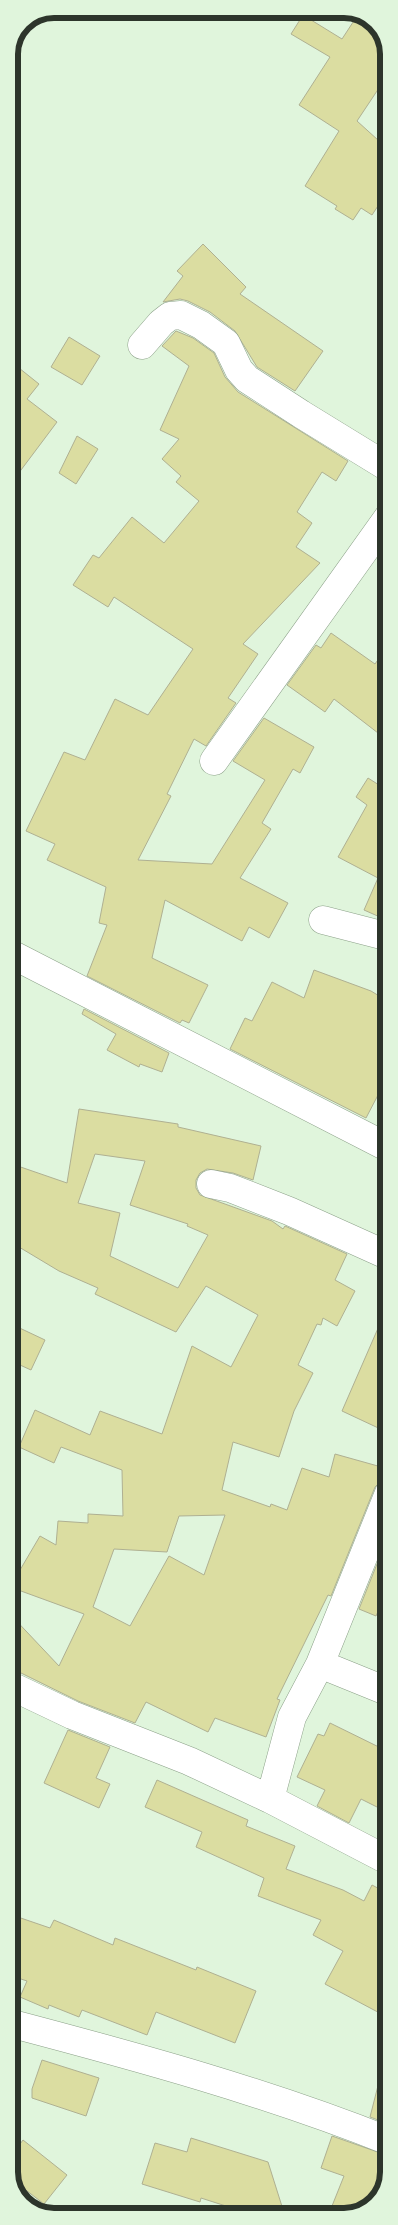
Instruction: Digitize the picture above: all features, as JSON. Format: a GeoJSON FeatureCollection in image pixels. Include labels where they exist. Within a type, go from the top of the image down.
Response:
{"type":"FeatureCollection","features":[{"type":"Feature","properties":{"kind":"street"},"geometry":{"type":"LineString","coordinates":[[142,345],[161,323],[170,316],[181,316],[201,325],[226,343],[239,370],[248,379],[380,462]]}},
{"type":"Feature","properties":{"kind":"street"},"geometry":{"type":"LineString","coordinates":[[214,761],[380,529]]}},
{"type":"Feature","properties":{"kind":"street"},"geometry":{"type":"LineString","coordinates":[[323,920],[380,935]]}},
{"type":"Feature","properties":{"kind":"street"},"geometry":{"type":"LineString","coordinates":[[18,959],[380,1143]]}},
{"type":"Feature","properties":{"kind":"street"},"geometry":{"type":"LineString","coordinates":[[211,1184],[230,1188],[289,1211],[380,1252]]}},
{"type":"Feature","properties":{"kind":"street"},"geometry":{"type":"LineString","coordinates":[[270,1799],[292,1717],[320,1664],[380,1515]]}},
{"type":"Feature","properties":{"kind":"street"},"geometry":{"type":"LineString","coordinates":[[320,1664],[380,1688]]}},
{"type":"Feature","properties":{"kind":"street"},"geometry":{"type":"LineString","coordinates":[[18,1689],[72,1715],[189,1761],[270,1799],[380,1856]]}},
{"type":"Feature","properties":{"kind":"street"},"geometry":{"type":"LineString","coordinates":[[18,2025],[214,2079],[328,2117],[380,2137]]}},
{"type":"Feature","properties":{"kind":"building"},"geometry":{"type":"Polygon","coordinates":[[[301,18],[308,18],[342,39],[355,19],[373,32],[379,42],[380,49],[380,86],[357,121],[380,142],[380,203],[372,215],[361,208],[353,220],[335,209],[337,206],[305,186],[339,131],[299,105],[330,57],[291,34],[301,18]]]}},
{"type":"Feature","properties":{"kind":"building"},"geometry":{"type":"Polygon","coordinates":[[[203,244],[246,287],[240,294],[323,351],[295,391],[257,367],[235,331],[210,312],[180,299],[163,302],[183,276],[177,271],[203,244]]]}},
{"type":"Feature","properties":{"kind":"building"},"geometry":{"type":"Polygon","coordinates":[[[176,331],[193,338],[214,353],[225,377],[238,392],[348,461],[336,481],[322,472],[297,512],[312,523],[296,547],[320,563],[243,644],[258,654],[228,698],[236,703],[206,746],[194,739],[167,794],[171,796],[138,860],[212,864],[265,780],[233,761],[264,718],[314,747],[300,773],[293,769],[262,823],[271,829],[240,878],[288,903],[269,938],[249,927],[242,941],[165,900],[152,958],[208,985],[189,1023],[182,1020],[180,1023],[87,976],[107,925],[99,923],[106,887],[47,860],[55,844],[26,831],[64,752],[85,760],[115,699],[148,715],[193,649],[114,597],[108,607],[73,585],[93,555],[99,558],[132,517],[164,543],[199,501],[176,482],[181,476],[162,459],[179,439],[160,430],[189,366],[162,346],[176,331]]]}},
{"type":"Feature","properties":{"kind":"building"},"geometry":{"type":"Polygon","coordinates":[[[69,337],[100,356],[82,385],[51,367],[69,337]]]}},
{"type":"Feature","properties":{"kind":"building"},"geometry":{"type":"Polygon","coordinates":[[[18,367],[39,384],[27,399],[57,422],[18,474],[18,367]]]}},
{"type":"Feature","properties":{"kind":"building"},"geometry":{"type":"Polygon","coordinates":[[[77,436],[98,449],[76,484],[59,473],[77,436]]]}},
{"type":"Feature","properties":{"kind":"building"},"geometry":{"type":"Polygon","coordinates":[[[331,633],[375,664],[380,657],[380,730],[378,733],[334,699],[325,712],[287,685],[316,645],[321,648],[331,633]]]}},
{"type":"Feature","properties":{"kind":"building"},"geometry":{"type":"Polygon","coordinates":[[[368,778],[379,785],[380,783],[380,917],[364,910],[378,878],[338,857],[367,805],[356,797],[368,778]]]}},
{"type":"Feature","properties":{"kind":"building"},"geometry":{"type":"Polygon","coordinates":[[[314,970],[371,991],[380,996],[380,1091],[366,1118],[230,1049],[245,1018],[252,1021],[272,982],[304,998],[314,970]]]}},
{"type":"Feature","properties":{"kind":"building"},"geometry":{"type":"Polygon","coordinates":[[[84,1009],[169,1053],[162,1072],[140,1064],[139,1067],[107,1050],[116,1034],[82,1014],[84,1009]]]}},
{"type":"Feature","properties":{"kind":"building"},"geometry":{"type":"Polygon","coordinates":[[[79,1109],[178,1124],[178,1127],[261,1146],[253,1180],[233,1173],[207,1169],[200,1173],[196,1180],[196,1188],[200,1195],[272,1221],[283,1229],[285,1226],[347,1254],[335,1280],[355,1291],[337,1326],[323,1318],[321,1325],[317,1324],[298,1365],[313,1373],[294,1411],[279,1457],[233,1442],[222,1490],[270,1507],[271,1504],[287,1510],[302,1468],[329,1477],[335,1454],[380,1467],[380,1482],[375,1487],[331,1596],[328,1595],[277,1699],[280,1700],[266,1737],[215,1718],[208,1732],[146,1702],[135,1723],[78,1701],[18,1670],[18,1623],[59,1666],[84,1614],[18,1590],[18,1573],[40,1536],[56,1545],[58,1521],[88,1523],[88,1514],[123,1516],[122,1470],[61,1447],[54,1463],[19,1447],[35,1410],[90,1435],[100,1411],[162,1434],[192,1346],[231,1367],[258,1315],[206,1286],[176,1332],[95,1294],[98,1288],[59,1271],[18,1246],[18,1166],[67,1183],[79,1109]],[[95,1154],[78,1203],[120,1213],[110,1256],[178,1288],[208,1235],[187,1226],[188,1224],[130,1205],[145,1161],[95,1154]],[[225,1515],[179,1516],[167,1552],[114,1549],[93,1607],[130,1626],[169,1556],[204,1575],[225,1515]]]}},
{"type":"Feature","properties":{"kind":"building"},"geometry":{"type":"Polygon","coordinates":[[[380,1324],[380,1429],[342,1411],[380,1324]]]}},
{"type":"Feature","properties":{"kind":"building"},"geometry":{"type":"Polygon","coordinates":[[[18,1327],[45,1340],[31,1370],[18,1364],[18,1327]]]}},
{"type":"Feature","properties":{"kind":"building"},"geometry":{"type":"Polygon","coordinates":[[[380,1556],[380,1607],[376,1616],[359,1609],[380,1556]]]}},
{"type":"Feature","properties":{"kind":"building"},"geometry":{"type":"Polygon","coordinates":[[[330,1723],[380,1748],[380,1808],[361,1799],[349,1823],[317,1806],[325,1790],[297,1777],[318,1734],[324,1736],[330,1723]]]}},
{"type":"Feature","properties":{"kind":"building"},"geometry":{"type":"Polygon","coordinates":[[[68,1730],[110,1747],[96,1778],[110,1784],[99,1808],[44,1783],[68,1730]]]}},
{"type":"Feature","properties":{"kind":"building"},"geometry":{"type":"Polygon","coordinates":[[[157,1780],[248,1820],[246,1826],[295,1846],[286,1869],[343,1890],[364,1901],[372,1885],[380,1889],[380,2013],[325,1984],[343,1951],[313,1935],[321,1920],[258,1896],[264,1878],[196,1847],[202,1832],[145,1807],[157,1780]]]}},
{"type":"Feature","properties":{"kind":"building"},"geometry":{"type":"Polygon","coordinates":[[[18,1917],[50,1928],[54,1920],[113,1945],[115,1938],[196,1970],[197,1967],[256,1991],[235,2043],[156,2012],[147,2035],[82,2010],[79,2017],[49,2005],[48,2009],[20,1997],[27,1981],[18,1978],[18,1917]]]}},
{"type":"Feature","properties":{"kind":"building"},"geometry":{"type":"Polygon","coordinates":[[[42,2060],[99,2078],[86,2116],[32,2098],[32,2089],[42,2060]]]}},
{"type":"Feature","properties":{"kind":"building"},"geometry":{"type":"Polygon","coordinates":[[[380,2078],[380,2121],[370,2117],[380,2078]]]}},
{"type":"Feature","properties":{"kind":"building"},"geometry":{"type":"Polygon","coordinates":[[[332,2136],[380,2153],[379,2183],[366,2200],[354,2206],[332,2207],[344,2176],[321,2168],[332,2136]]]}},
{"type":"Feature","properties":{"kind":"building"},"geometry":{"type":"Polygon","coordinates":[[[191,2138],[268,2162],[282,2207],[229,2207],[201,2198],[200,2202],[142,2184],[155,2143],[187,2152],[191,2138]]]}},
{"type":"Feature","properties":{"kind":"building"},"geometry":{"type":"Polygon","coordinates":[[[23,2140],[67,2175],[44,2204],[19,2183],[18,2147],[23,2140]]]}}]}
